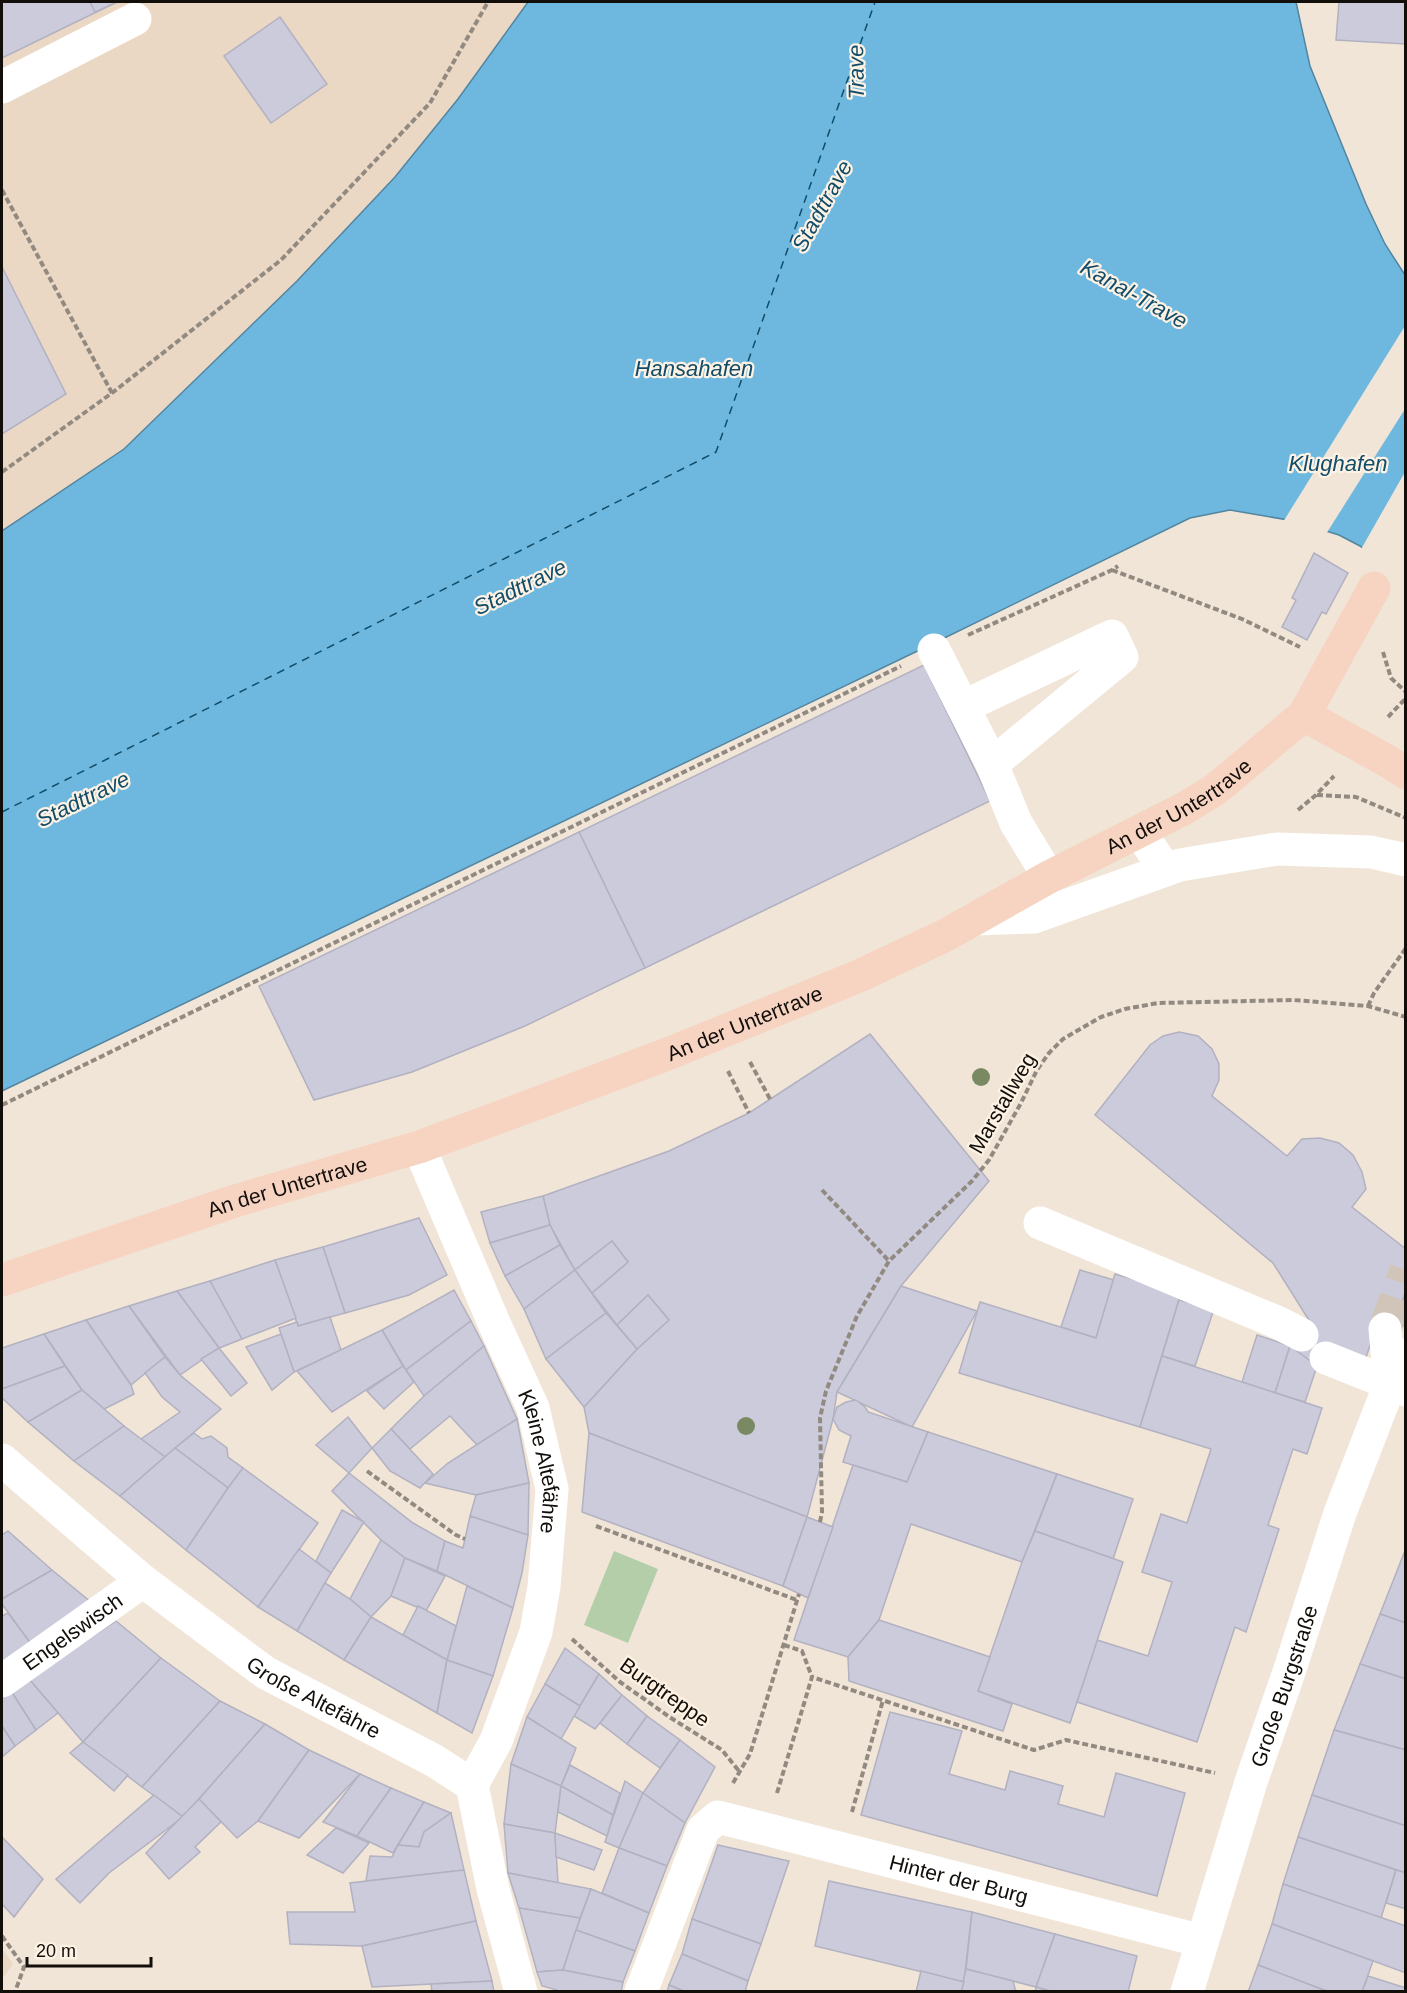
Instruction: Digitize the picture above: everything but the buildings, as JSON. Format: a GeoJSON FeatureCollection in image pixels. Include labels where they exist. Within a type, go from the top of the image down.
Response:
{"type":"FeatureCollection","features":[{"type":"Feature","properties":{"kind":"main road","name":"An der Untertrave"},"geometry":{"type":"LineString","coordinates":[[2,1280],[235,1201],[418,1147],[711,1037],[860,976],[946,935],[1049,877],[1185,808],[1216,789],[1304,715],[1374,588]]}},
{"type":"Feature","properties":{"kind":"main road"},"geometry":{"type":"LineString","coordinates":[[1304,715],[1406,773]]}},
{"type":"Feature","properties":{"kind":"street"},"geometry":{"type":"LineString","coordinates":[[2,87],[135,19]]}},
{"type":"Feature","properties":{"kind":"street"},"geometry":{"type":"LineString","coordinates":[[963,707],[1112,636],[1122,657],[992,764]]}},
{"type":"Feature","properties":{"kind":"street"},"geometry":{"type":"LineString","coordinates":[[934,650],[992,764],[1016,823],[1049,877]]}},
{"type":"Feature","properties":{"kind":"street"},"geometry":{"type":"LineString","coordinates":[[1147,843],[1166,870]]}},
{"type":"Feature","properties":{"kind":"street"},"geometry":{"type":"LineString","coordinates":[[975,919],[1034,917],[1180,865],[1277,849],[1371,852],[1406,860]]}},
{"type":"Feature","properties":{"kind":"street","name":"Kleine Altefähre"},"geometry":{"type":"LineString","coordinates":[[418,1147],[533,1408],[552,1489],[544,1587],[536,1632],[496,1741],[472,1785]]}},
{"type":"Feature","properties":{"kind":"street"},"geometry":{"type":"LineString","coordinates":[[1040,1223],[1279,1323],[1302,1335]]}},
{"type":"Feature","properties":{"kind":"street","name":"Große Burgstraße"},"geometry":{"type":"LineString","coordinates":[[1385,1329],[1398,1387]]}},
{"type":"Feature","properties":{"kind":"street","name":"Große Burgstraße"},"geometry":{"type":"LineString","coordinates":[[1187,1992],[1251,1782],[1340,1513],[1398,1387],[1406,1355]]}},
{"type":"Feature","properties":{"kind":"street"},"geometry":{"type":"LineString","coordinates":[[1326,1358],[1398,1387]]}},
{"type":"Feature","properties":{"kind":"street","name":"Große Altefähre"},"geometry":{"type":"LineString","coordinates":[[2,1460],[143,1581],[266,1673],[432,1760],[472,1785]]}},
{"type":"Feature","properties":{"kind":"street","name":"Engelswisch"},"geometry":{"type":"LineString","coordinates":[[2,1681],[143,1581]]}},
{"type":"Feature","properties":{"kind":"street"},"geometry":{"type":"LineString","coordinates":[[472,1785],[493,1889],[521,1992]]}},
{"type":"Feature","properties":{"kind":"street","name":"Hinter der Burg"},"geometry":{"type":"LineString","coordinates":[[641,1992],[703,1830],[718,1817],[1202,1941]]}},
{"type":"Feature","properties":{"kind":"path"},"geometry":{"type":"LineString","coordinates":[[2,472],[112,393],[289,252],[430,103],[488,2]]}},
{"type":"Feature","properties":{"kind":"path"},"geometry":{"type":"LineString","coordinates":[[2,190],[112,393]]}},
{"type":"Feature","properties":{"kind":"path"},"geometry":{"type":"LineString","coordinates":[[2,1105],[934,650],[1118,566]]}},
{"type":"Feature","properties":{"kind":"path"},"geometry":{"type":"LineString","coordinates":[[1112,570],[1242,619],[1301,647]]}},
{"type":"Feature","properties":{"kind":"path"},"geometry":{"type":"LineString","coordinates":[[1382,649],[1391,678],[1406,692]]}},
{"type":"Feature","properties":{"kind":"path"},"geometry":{"type":"LineString","coordinates":[[1277,849],[1282,824],[1316,795],[1362,746]]}},
{"type":"Feature","properties":{"kind":"path"},"geometry":{"type":"LineString","coordinates":[[1316,795],[1356,797],[1406,818]]}},
{"type":"Feature","properties":{"kind":"path"},"geometry":{"type":"LineString","coordinates":[[1368,1006],[1374,993],[1406,948]]}},
{"type":"Feature","properties":{"kind":"path","name":"Marstallweg"},"geometry":{"type":"LineString","coordinates":[[820,1522],[822,1512],[820,1418],[826,1391],[857,1316],[889,1261],[972,1181],[989,1160],[1037,1070],[1048,1053],[1063,1040],[1101,1017],[1125,1009],[1158,1003],[1293,1000],[1368,1006],[1406,1017]]}},
{"type":"Feature","properties":{"kind":"path"},"geometry":{"type":"LineString","coordinates":[[711,1037],[749,1113]]}},
{"type":"Feature","properties":{"kind":"path"},"geometry":{"type":"LineString","coordinates":[[822,1190],[889,1261]]}},
{"type":"Feature","properties":{"kind":"path"},"geometry":{"type":"LineString","coordinates":[[367,1471],[456,1535],[465,1539]]}},
{"type":"Feature","properties":{"kind":"path"},"geometry":{"type":"LineString","coordinates":[[596,1526],[796,1600]]}},
{"type":"Feature","properties":{"kind":"path"},"geometry":{"type":"LineString","coordinates":[[750,1754],[798,1594]]}},
{"type":"Feature","properties":{"kind":"path","name":"Burgtreppe"},"geometry":{"type":"LineString","coordinates":[[572,1638],[620,1682],[722,1750],[739,1771]]}},
{"type":"Feature","properties":{"kind":"path"},"geometry":{"type":"LineString","coordinates":[[776,1797],[813,1677],[802,1651],[784,1645]]}},
{"type":"Feature","properties":{"kind":"path"},"geometry":{"type":"LineString","coordinates":[[813,1677],[1034,1750],[1066,1740],[1251,1782]]}},
{"type":"Feature","properties":{"kind":"path"},"geometry":{"type":"LineString","coordinates":[[842,1849],[883,1700]]}},
{"type":"Feature","properties":{"kind":"path"},"geometry":{"type":"LineString","coordinates":[[2,1936],[24,1967],[15,1992]]}},
{"type":"Feature","properties":{"kind":"shaded area"},"geometry":{"type":"Polygon","coordinates":[[[2,2],[528,2],[458,99],[395,177],[297,281],[124,449],[2,531],[2,2]]]}},
{"type":"Feature","properties":{"kind":"shaded area"},"geometry":{"type":"Polygon","coordinates":[[[2,1949],[13,1964],[2,1979],[2,1949]]]}},
{"type":"Feature","properties":{"kind":"green space"},"geometry":{"type":"Polygon","coordinates":[[[614,1551],[658,1569],[628,1643],[584,1625],[614,1551]]]}},
{"type":"Feature","properties":{"kind":"water","name":"Hansahafen"},"geometry":{"type":"Polygon","coordinates":[[[528,2],[1296,2],[1310,66],[1366,204],[1385,244],[1405,275],[1405,584],[1360,546],[1339,535],[1294,521],[1230,510],[1190,518],[2,1091],[2,531],[124,449],[297,281],[395,177],[458,99],[528,2]]]}},
{"type":"Feature","properties":{"kind":"pier"},"geometry":{"type":"Polygon","coordinates":[[[1405,326],[1405,409],[1326,534],[1283,522],[1405,326]]]}},
{"type":"Feature","properties":{"kind":"pier"},"geometry":{"type":"Polygon","coordinates":[[[1405,472],[1406,587],[1360,551],[1405,472]]]}},
{"type":"Feature","properties":{"kind":"ferry route"},"geometry":{"type":"LineString","coordinates":[[2,812],[716,452],[875,2]]}},
{"type":"Feature","properties":{"kind":"tunnel"},"geometry":{"type":"LineString","coordinates":[[1385,1329],[1406,1270]]}},
{"type":"Feature","properties":{"kind":"water label","name":"Trave"},"geometry":{"type":"Point","coordinates":[856,72]}},
{"type":"Feature","properties":{"kind":"water label","name":"Stadttrave"},"geometry":{"type":"Point","coordinates":[822,206]}},
{"type":"Feature","properties":{"kind":"water label","name":"Kanal-Trave"},"geometry":{"type":"Point","coordinates":[1134,294]}},
{"type":"Feature","properties":{"kind":"water label","name":"Klughafen"},"geometry":{"type":"Point","coordinates":[1338,463]}},
{"type":"Feature","properties":{"kind":"water label","name":"Stadttrave"},"geometry":{"type":"Point","coordinates":[520,587]}},
{"type":"Feature","properties":{"kind":"water label","name":"Stadttrave"},"geometry":{"type":"Point","coordinates":[83,799]}}]}
